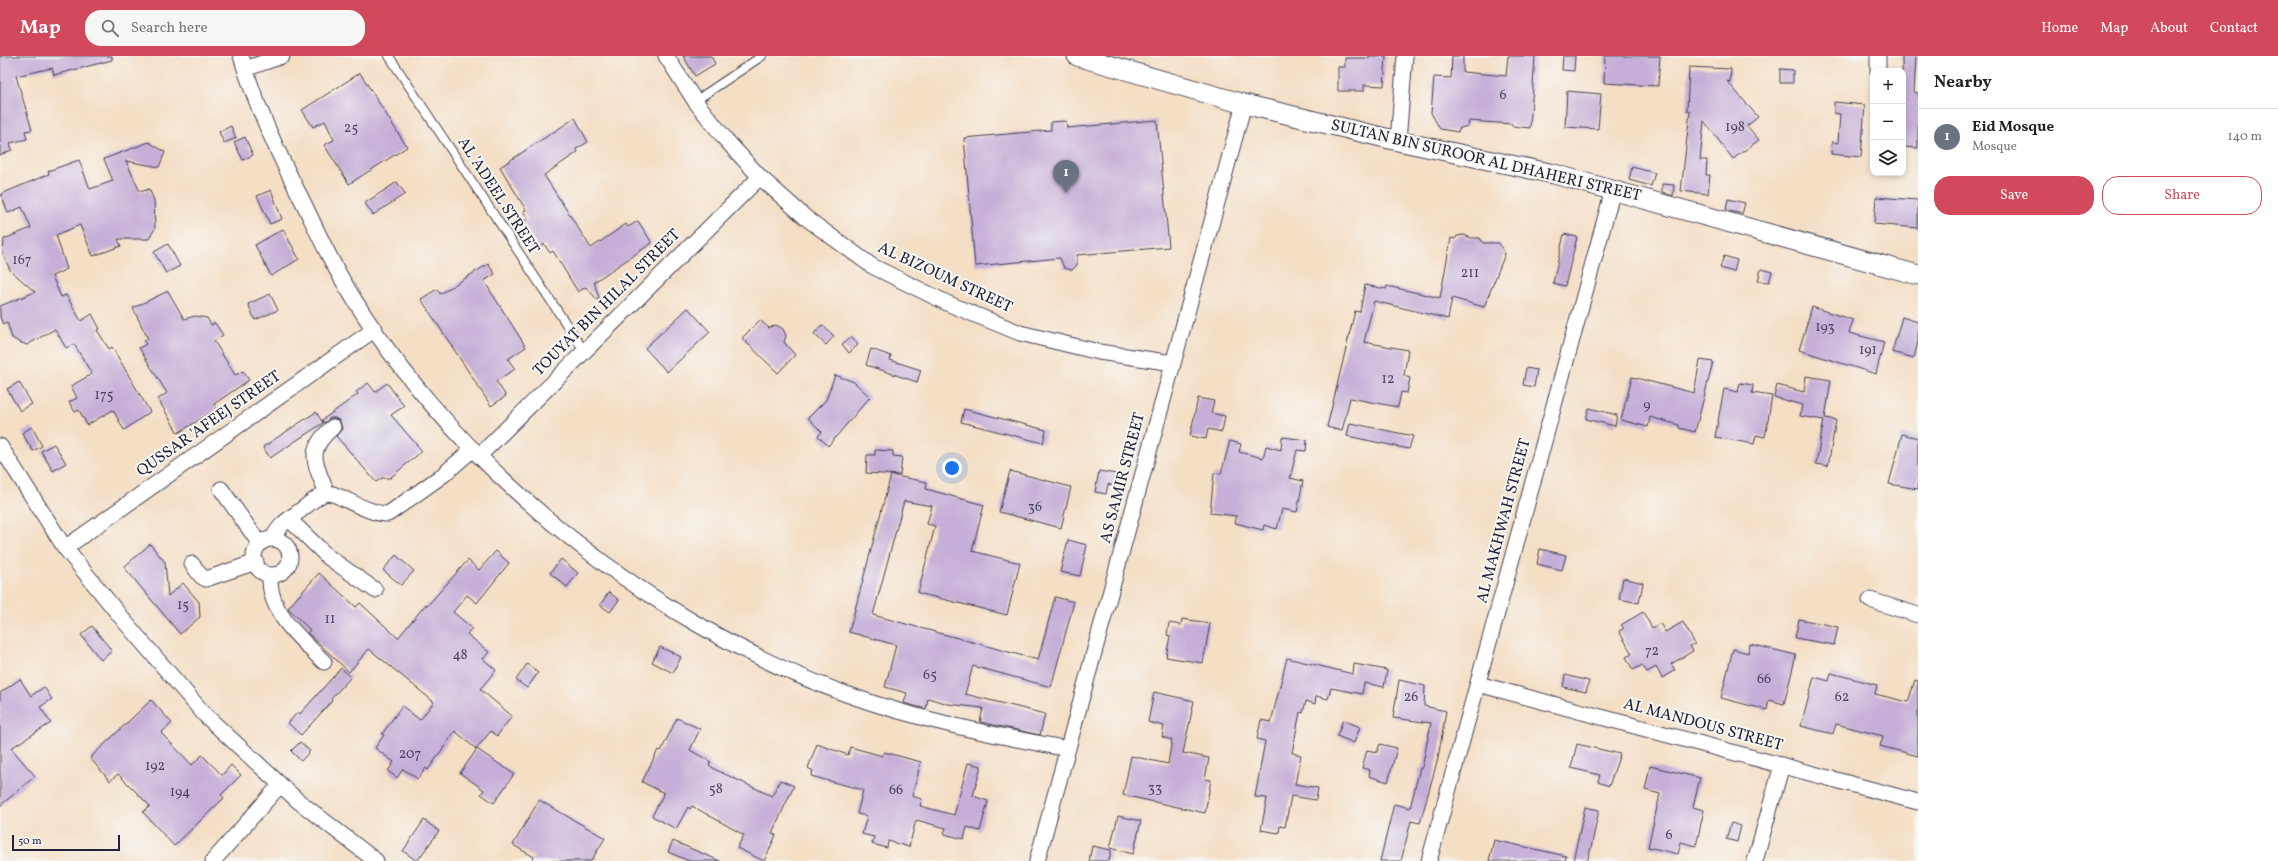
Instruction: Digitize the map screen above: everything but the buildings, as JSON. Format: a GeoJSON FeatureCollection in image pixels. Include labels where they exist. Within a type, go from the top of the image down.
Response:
{"type":"FeatureCollection","features":[{"type":"Feature","properties":{"kind":"street"},"geometry":{"type":"LineString","coordinates":[[282,56],[243,62],[269,136],[334,266],[375,329],[406,372],[476,452],[538,511],[589,553],[649,595],[712,632],[777,665],[845,693],[914,716],[985,734],[1068,749]]}},
{"type":"Feature","properties":{"kind":"street","name":"AL BIZOUM STREET"},"geometry":{"type":"LineString","coordinates":[[666,56],[695,101],[726,140],[760,177],[806,218],[872,266],[950,304],[1020,333],[1099,352],[1173,363]]}},
{"type":"Feature","properties":{"kind":"street","name":"SULTAN BIN SUROOR AL DHAHERI STREET"},"geometry":{"type":"LineString","coordinates":[[1077,56],[1244,104],[1398,141],[1554,174],[1918,275]]}},
{"type":"Feature","properties":{"kind":"street"},"geometry":{"type":"LineString","coordinates":[[1398,141],[1405,56]]}},
{"type":"Feature","properties":{"kind":"street"},"geometry":{"type":"LineString","coordinates":[[1878,56],[1878,68]]}},
{"type":"Feature","properties":{"kind":"street","name":"AS SAMIR STREET"},"geometry":{"type":"LineString","coordinates":[[1037,861],[1244,104]]}},
{"type":"Feature","properties":{"kind":"street","name":"TOUYAT BIN HILAL STREET"},"geometry":{"type":"LineString","coordinates":[[327,493],[334,494],[369,511],[388,514],[476,452],[584,351],[760,177]]}},
{"type":"Feature","properties":{"kind":"street","name":"AL MAKHWAH STREET"},"geometry":{"type":"LineString","coordinates":[[1429,861],[1613,190]]}},
{"type":"Feature","properties":{"kind":"street","name":"QUSSAR 'AFEEJ STREET"},"geometry":{"type":"LineString","coordinates":[[65,548],[375,329]]}},
{"type":"Feature","properties":{"kind":"street"},"geometry":{"type":"LineString","coordinates":[[221,489],[266,541],[284,543],[290,552],[289,563],[284,570],[270,576],[261,572],[256,566],[256,548],[266,541],[289,519],[327,493],[315,463],[315,449],[320,439],[333,428]]}},
{"type":"Feature","properties":{"kind":"street"},"geometry":{"type":"LineString","coordinates":[[0,446],[65,548],[124,622],[205,715],[330,828],[376,861]]}},
{"type":"Feature","properties":{"kind":"street"},"geometry":{"type":"LineString","coordinates":[[289,519],[328,557],[375,590]]}},
{"type":"Feature","properties":{"kind":"street"},"geometry":{"type":"LineString","coordinates":[[192,564],[201,576],[206,579],[256,562]]}},
{"type":"Feature","properties":{"kind":"street"},"geometry":{"type":"LineString","coordinates":[[270,576],[269,591],[275,606],[296,633],[324,662]]}},
{"type":"Feature","properties":{"kind":"street"},"geometry":{"type":"LineString","coordinates":[[1870,600],[1918,615]]}},
{"type":"Feature","properties":{"kind":"street","name":"AL MANDOUS STREET"},"geometry":{"type":"LineString","coordinates":[[1478,684],[1918,802]]}},
{"type":"Feature","properties":{"kind":"street"},"geometry":{"type":"LineString","coordinates":[[1755,861],[1782,765]]}},
{"type":"Feature","properties":{"kind":"street"},"geometry":{"type":"LineString","coordinates":[[213,861],[280,784]]}},
{"type":"Feature","properties":{"kind":"lane","name":"AL 'ADEEL STREET"},"geometry":{"type":"LineString","coordinates":[[389,56],[584,351]]}},
{"type":"Feature","properties":{"kind":"lane"},"geometry":{"type":"LineString","coordinates":[[695,101],[762,56]]}},
{"type":"Feature","properties":{"kind":"place","name":"Eid Mosque"},"geometry":{"type":"Point","coordinates":[1066,193]}}]}
